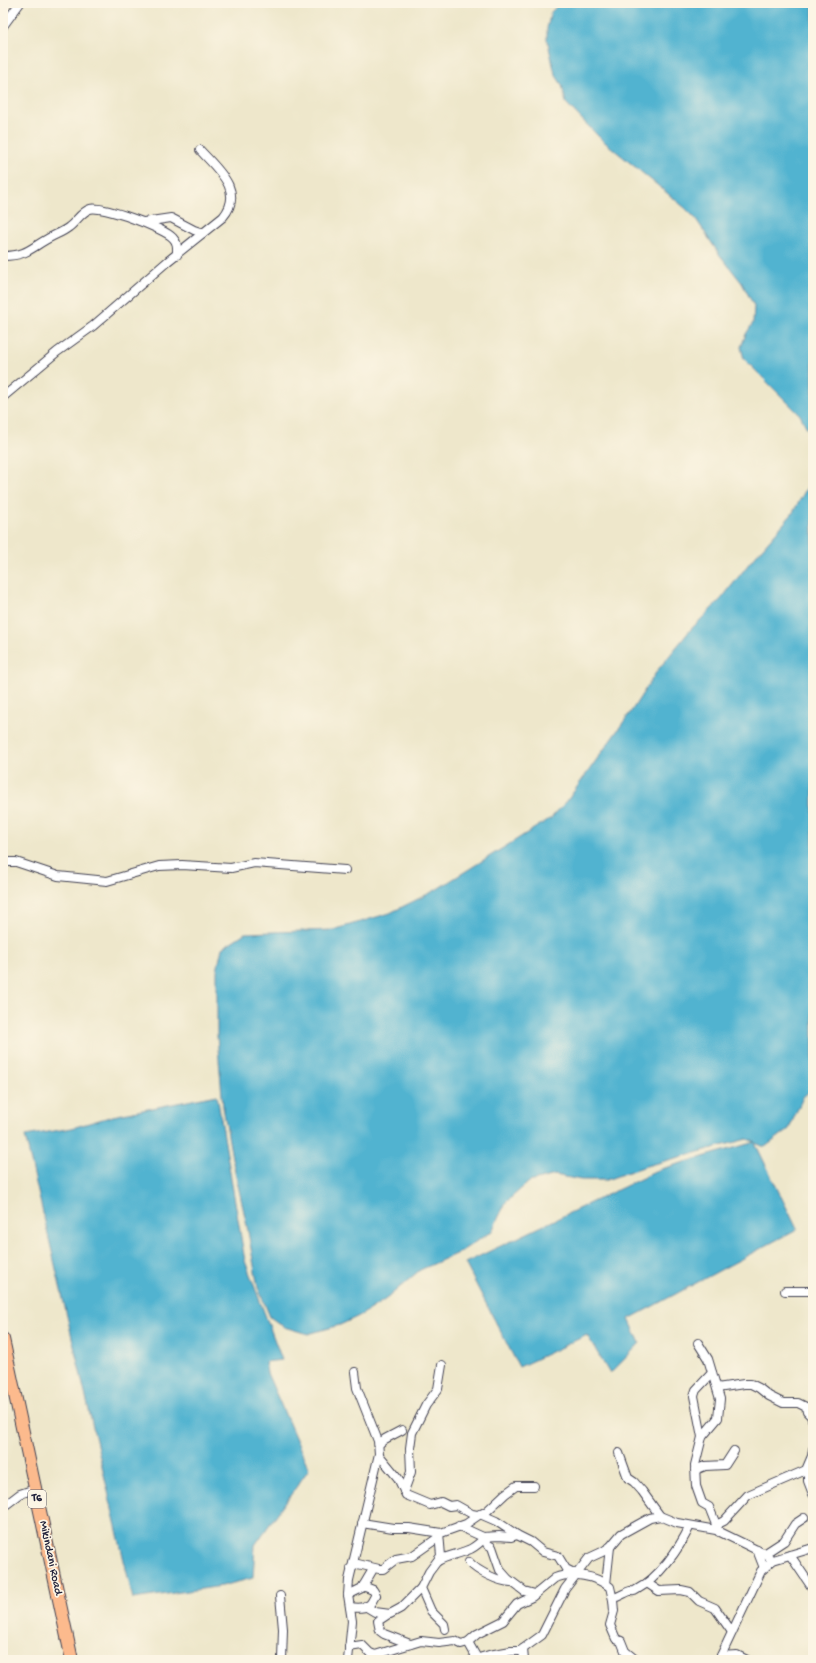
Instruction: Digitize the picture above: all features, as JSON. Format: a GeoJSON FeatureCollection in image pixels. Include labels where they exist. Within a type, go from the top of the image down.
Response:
{"type":"FeatureCollection","features":[{"type":"Feature","properties":{"kind":"highway","name":"Mikindani Road"},"geometry":{"type":"LineString","coordinates":[[3,1339],[72,1660]]}},
{"type":"Feature","properties":{"kind":"street"},"geometry":{"type":"LineString","coordinates":[[3,26],[20,3]]}},
{"type":"Feature","properties":{"kind":"street"},"geometry":{"type":"LineString","coordinates":[[3,397],[57,352],[93,326],[223,217],[229,210],[232,201],[231,192],[226,180],[200,150]]}},
{"type":"Feature","properties":{"kind":"street"},"geometry":{"type":"LineString","coordinates":[[3,256],[26,253],[70,226],[84,211],[92,208],[98,208],[115,213],[156,227],[174,238],[178,245],[177,255]]}},
{"type":"Feature","properties":{"kind":"street"},"geometry":{"type":"LineString","coordinates":[[144,223],[171,218],[203,233]]}},
{"type":"Feature","properties":{"kind":"street"},"geometry":{"type":"LineString","coordinates":[[3,862],[16,862],[58,876],[107,881],[159,866],[182,865],[231,868],[254,864],[345,870]]}},
{"type":"Feature","properties":{"kind":"street"},"geometry":{"type":"LineString","coordinates":[[785,1291],[813,1291]]}},
{"type":"Feature","properties":{"kind":"street"},"geometry":{"type":"LineString","coordinates":[[698,1343],[708,1359],[720,1399],[718,1418],[702,1437],[699,1444],[695,1470],[696,1486],[699,1498],[702,1503],[709,1507],[717,1529]]}},
{"type":"Feature","properties":{"kind":"street"},"geometry":{"type":"LineString","coordinates":[[404,1491],[411,1472],[410,1448],[412,1434],[426,1405],[438,1389],[442,1365]]}},
{"type":"Feature","properties":{"kind":"street"},"geometry":{"type":"LineString","coordinates":[[348,1660],[352,1621],[348,1595],[349,1580],[379,1455],[379,1444],[358,1393],[355,1372]]}},
{"type":"Feature","properties":{"kind":"street"},"geometry":{"type":"LineString","coordinates":[[702,1437],[694,1396],[696,1390],[712,1373]]}},
{"type":"Feature","properties":{"kind":"street"},"geometry":{"type":"LineString","coordinates":[[716,1388],[744,1384],[756,1386],[783,1403],[798,1403],[806,1407],[807,1413],[811,1416],[813,1422]]}},
{"type":"Feature","properties":{"kind":"street"},"geometry":{"type":"LineString","coordinates":[[379,1444],[384,1439],[402,1430]]}},
{"type":"Feature","properties":{"kind":"street"},"geometry":{"type":"LineString","coordinates":[[813,1449],[808,1468],[808,1481],[813,1494]]}},
{"type":"Feature","properties":{"kind":"street"},"geometry":{"type":"LineString","coordinates":[[695,1470],[705,1466],[725,1465],[734,1452]]}},
{"type":"Feature","properties":{"kind":"street"},"geometry":{"type":"LineString","coordinates":[[619,1453],[628,1478],[642,1491],[660,1516],[677,1523],[690,1526],[717,1529],[773,1560]]}},
{"type":"Feature","properties":{"kind":"street"},"geometry":{"type":"LineString","coordinates":[[379,1455],[398,1478],[406,1495],[429,1504],[444,1502],[448,1506],[456,1505],[472,1514],[488,1516],[517,1535],[531,1542],[543,1552],[559,1557],[566,1569],[575,1575]]}},
{"type":"Feature","properties":{"kind":"street"},"geometry":{"type":"LineString","coordinates":[[717,1529],[748,1496],[758,1490],[796,1475],[808,1468]]}},
{"type":"Feature","properties":{"kind":"street"},"geometry":{"type":"LineString","coordinates":[[351,1568],[358,1564],[383,1569],[396,1558],[412,1556],[439,1535],[466,1524],[488,1510],[516,1486],[534,1486]]}},
{"type":"Feature","properties":{"kind":"street"},"geometry":{"type":"LineString","coordinates":[[3,1507],[20,1494],[35,1489]]}},
{"type":"Feature","properties":{"kind":"street"},"geometry":{"type":"LineString","coordinates":[[468,1642],[474,1659],[494,1654],[523,1650],[542,1635],[555,1606],[575,1575],[582,1569],[589,1558],[610,1547],[621,1534],[636,1524],[650,1518],[660,1516]]}},
{"type":"Feature","properties":{"kind":"street"},"geometry":{"type":"LineString","coordinates":[[761,1552],[784,1541],[795,1524],[804,1518]]}},
{"type":"Feature","properties":{"kind":"street"},"geometry":{"type":"LineString","coordinates":[[362,1523],[393,1528],[409,1528],[439,1535]]}},
{"type":"Feature","properties":{"kind":"street"},"geometry":{"type":"LineString","coordinates":[[459,1526],[483,1537],[511,1537],[517,1535]]}},
{"type":"Feature","properties":{"kind":"street"},"geometry":{"type":"LineString","coordinates":[[613,1598],[624,1595],[630,1591],[636,1591],[647,1583],[678,1547],[690,1526]]}},
{"type":"Feature","properties":{"kind":"street"},"geometry":{"type":"LineString","coordinates":[[438,1561],[441,1554],[439,1535]]}},
{"type":"Feature","properties":{"kind":"street"},"geometry":{"type":"LineString","coordinates":[[410,1644],[384,1634],[380,1631],[378,1621],[401,1608],[421,1588],[428,1572],[438,1561],[445,1556],[460,1553],[475,1547],[486,1537]]}},
{"type":"Feature","properties":{"kind":"street"},"geometry":{"type":"LineString","coordinates":[[486,1537],[487,1544],[492,1548],[500,1570],[511,1582],[524,1591],[535,1594]]}},
{"type":"Feature","properties":{"kind":"street"},"geometry":{"type":"LineString","coordinates":[[606,1584],[610,1547]]}},
{"type":"Feature","properties":{"kind":"street"},"geometry":{"type":"LineString","coordinates":[[720,1658],[755,1582],[764,1568],[773,1560],[813,1548]]}},
{"type":"Feature","properties":{"kind":"street"},"geometry":{"type":"LineString","coordinates":[[761,1552],[764,1568]]}},
{"type":"Feature","properties":{"kind":"street"},"geometry":{"type":"LineString","coordinates":[[790,1555],[813,1589]]}},
{"type":"Feature","properties":{"kind":"street"},"geometry":{"type":"LineString","coordinates":[[469,1562],[474,1568],[497,1580],[511,1582]]}},
{"type":"Feature","properties":{"kind":"street"},"geometry":{"type":"LineString","coordinates":[[348,1595],[359,1590],[372,1571]]}},
{"type":"Feature","properties":{"kind":"street"},"geometry":{"type":"LineString","coordinates":[[349,1647],[362,1645],[370,1653],[375,1655],[425,1641],[439,1643],[455,1641],[461,1644],[468,1642],[477,1634],[503,1622],[517,1604],[529,1599],[555,1578],[575,1575],[588,1577],[610,1587],[614,1611],[610,1622],[610,1627],[616,1639],[621,1641],[625,1651],[636,1660]]}},
{"type":"Feature","properties":{"kind":"street"},"geometry":{"type":"LineString","coordinates":[[647,1583],[659,1591],[681,1590],[690,1592],[698,1601],[715,1608],[732,1632]]}},
{"type":"Feature","properties":{"kind":"street"},"geometry":{"type":"LineString","coordinates":[[350,1607],[360,1608],[371,1603],[376,1594],[373,1590],[363,1586]]}},
{"type":"Feature","properties":{"kind":"street"},"geometry":{"type":"LineString","coordinates":[[421,1588],[431,1611],[444,1624],[445,1629]]}},
{"type":"Feature","properties":{"kind":"street"},"geometry":{"type":"LineString","coordinates":[[280,1596],[283,1629],[282,1660]]}},
{"type":"Feature","properties":{"kind":"street"},"geometry":{"type":"LineString","coordinates":[[365,1606],[375,1612],[387,1615]]}},
{"type":"Feature","properties":{"kind":"street"},"geometry":{"type":"LineString","coordinates":[[523,1650],[524,1660]]}},
{"type":"Feature","properties":{"kind":"street"},"geometry":{"type":"LineString","coordinates":[[388,1660],[391,1651]]}},
{"type":"Feature","properties":{"kind":"street"},"geometry":{"type":"LineString","coordinates":[[494,1654],[501,1660]]}},
{"type":"Feature","properties":{"kind":"street"},"geometry":{"type":"LineString","coordinates":[[720,1658],[737,1655],[747,1660]]}},
{"type":"Feature","properties":{"kind":"water"},"geometry":{"type":"Polygon","coordinates":[[[560,3],[813,3],[813,433],[808,430],[800,415],[744,359],[741,347],[746,334],[753,323],[754,306],[742,283],[719,254],[696,219],[684,207],[601,139],[566,103],[562,85],[555,74],[547,39],[547,28],[551,12],[560,3]]]}},
{"type":"Feature","properties":{"kind":"water"},"geometry":{"type":"Polygon","coordinates":[[[813,477],[813,1088],[803,1097],[789,1129],[765,1147],[755,1143],[797,1229],[629,1319],[640,1343],[610,1374],[587,1335],[519,1367],[465,1263],[661,1169],[755,1142],[747,1139],[646,1166],[606,1180],[581,1180],[555,1175],[529,1182],[506,1202],[492,1231],[460,1252],[420,1270],[386,1299],[361,1315],[340,1325],[308,1334],[284,1327],[270,1317],[258,1288],[223,1107],[217,1036],[217,971],[222,948],[245,933],[333,930],[390,913],[434,891],[551,818],[567,801],[632,710],[657,671],[691,629],[722,598],[751,561],[792,514],[813,477]]]}},
{"type":"Feature","properties":{"kind":"water"},"geometry":{"type":"Polygon","coordinates":[[[217,1095],[245,1261],[282,1360],[265,1362],[267,1373],[309,1469],[255,1545],[253,1578],[222,1586],[133,1599],[25,1136],[72,1128],[113,1116],[217,1095]]]}}]}
